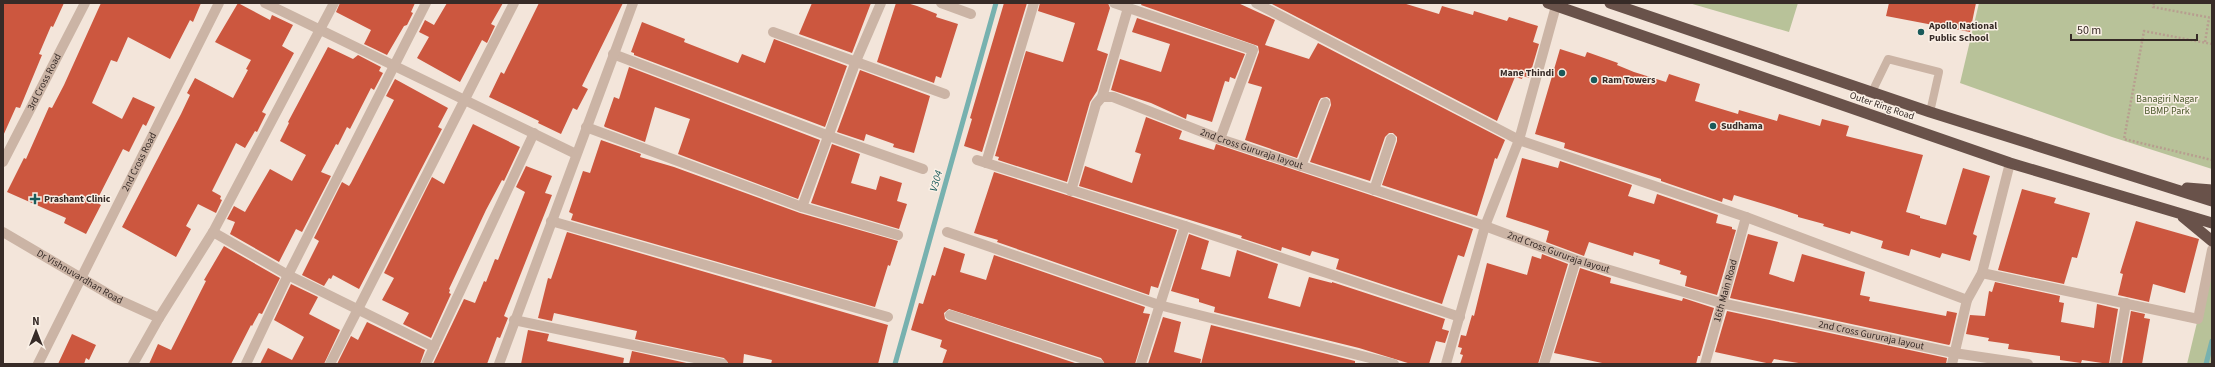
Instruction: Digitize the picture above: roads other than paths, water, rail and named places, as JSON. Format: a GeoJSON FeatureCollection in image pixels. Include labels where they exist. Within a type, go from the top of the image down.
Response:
{"type":"FeatureCollection","features":[{"type":"Feature","properties":{"kind":"highway","name":"Outer Ring Road"},"geometry":{"type":"LineString","coordinates":[[1552,4],[2010,163],[2212,223]]}},
{"type":"Feature","properties":{"kind":"highway","name":"Outer Ring Road"},"geometry":{"type":"LineString","coordinates":[[1616,4],[1930,112],[2176,188],[2212,201]]}},
{"type":"Feature","properties":{"kind":"highway"},"geometry":{"type":"LineString","coordinates":[[2176,188],[2212,190]]}},
{"type":"Feature","properties":{"kind":"highway"},"geometry":{"type":"LineString","coordinates":[[2180,214],[2212,241]]}},
{"type":"Feature","properties":{"kind":"street","name":"3rd Cross Road"},"geometry":{"type":"LineString","coordinates":[[3,162],[85,3]]}},
{"type":"Feature","properties":{"kind":"street","name":"2nd Cross Road"},"geometry":{"type":"LineString","coordinates":[[38,364],[219,3]]}},
{"type":"Feature","properties":{"kind":"street"},"geometry":{"type":"LineString","coordinates":[[265,3],[576,154]]}},
{"type":"Feature","properties":{"kind":"street"},"geometry":{"type":"LineString","coordinates":[[133,364],[159,318],[213,232],[321,31],[334,3]]}},
{"type":"Feature","properties":{"kind":"street"},"geometry":{"type":"LineString","coordinates":[[246,364],[288,275],[426,3]]}},
{"type":"Feature","properties":{"kind":"street"},"geometry":{"type":"LineString","coordinates":[[330,364],[514,3]]}},
{"type":"Feature","properties":{"kind":"street"},"geometry":{"type":"LineString","coordinates":[[499,364],[514,320],[633,3]]}},
{"type":"Feature","properties":{"kind":"street"},"geometry":{"type":"LineString","coordinates":[[802,207],[856,61],[881,3]]}},
{"type":"Feature","properties":{"kind":"street"},"geometry":{"type":"LineString","coordinates":[[941,3],[971,14]]}},
{"type":"Feature","properties":{"kind":"street"},"geometry":{"type":"LineString","coordinates":[[1034,3],[982,162],[1185,226],[1460,317]]}},
{"type":"Feature","properties":{"kind":"street"},"geometry":{"type":"LineString","coordinates":[[1114,3],[1252,50],[1220,139]]}},
{"type":"Feature","properties":{"kind":"street"},"geometry":{"type":"LineString","coordinates":[[1256,3],[1519,140],[1746,217],[1967,300]]}},
{"type":"Feature","properties":{"kind":"street"},"geometry":{"type":"LineString","coordinates":[[1446,364],[1485,226],[1519,140],[1552,4]]}},
{"type":"Feature","properties":{"kind":"street"},"geometry":{"type":"LineString","coordinates":[[1071,191],[1096,104],[1102,97],[1128,8]]}},
{"type":"Feature","properties":{"kind":"street"},"geometry":{"type":"LineString","coordinates":[[773,32],[945,94]]}},
{"type":"Feature","properties":{"kind":"street"},"geometry":{"type":"LineString","coordinates":[[613,54],[829,136],[923,169]]}},
{"type":"Feature","properties":{"kind":"street","name":"2nd Cross Gururaja layout"},"geometry":{"type":"LineString","coordinates":[[1102,97],[1113,97],[1220,139],[1485,226],[1576,260],[1721,303],[1954,353],[2028,364]]}},
{"type":"Feature","properties":{"kind":"street"},"geometry":{"type":"LineString","coordinates":[[1301,166],[1325,103]]}},
{"type":"Feature","properties":{"kind":"street"},"geometry":{"type":"LineString","coordinates":[[586,127],[802,207],[898,235]]}},
{"type":"Feature","properties":{"kind":"street"},"geometry":{"type":"LineString","coordinates":[[426,364],[534,133]]}},
{"type":"Feature","properties":{"kind":"street"},"geometry":{"type":"LineString","coordinates":[[1374,190],[1391,139]]}},
{"type":"Feature","properties":{"kind":"street"},"geometry":{"type":"LineString","coordinates":[[1952,364],[1967,300],[1982,273],[2010,163]]}},
{"type":"Feature","properties":{"kind":"street","name":"16th Main Road"},"geometry":{"type":"LineString","coordinates":[[1705,364],[1746,217]]}},
{"type":"Feature","properties":{"kind":"street"},"geometry":{"type":"LineString","coordinates":[[551,221],[888,317]]}},
{"type":"Feature","properties":{"kind":"street"},"geometry":{"type":"LineString","coordinates":[[1141,364],[1185,226]]}},
{"type":"Feature","properties":{"kind":"street","name":"Dr Vishnuvardhan Road"},"geometry":{"type":"LineString","coordinates":[[3,232],[117,299],[159,318]]}},
{"type":"Feature","properties":{"kind":"street"},"geometry":{"type":"LineString","coordinates":[[213,232],[288,275],[434,347]]}},
{"type":"Feature","properties":{"kind":"street"},"geometry":{"type":"LineString","coordinates":[[947,232],[1159,305],[1394,364]]}},
{"type":"Feature","properties":{"kind":"street"},"geometry":{"type":"LineString","coordinates":[[1982,273],[2198,319],[2212,250]]}},
{"type":"Feature","properties":{"kind":"street"},"geometry":{"type":"LineString","coordinates":[[1544,364],[1576,260]]}},
{"type":"Feature","properties":{"kind":"street"},"geometry":{"type":"LineString","coordinates":[[2115,364],[2126,303]]}},
{"type":"Feature","properties":{"kind":"street"},"geometry":{"type":"LineString","coordinates":[[950,315],[1098,364]]}},
{"type":"Feature","properties":{"kind":"street"},"geometry":{"type":"LineString","coordinates":[[514,320],[723,364]]}},
{"type":"Feature","properties":{"kind":"lane"},"geometry":{"type":"LineString","coordinates":[[1872,92],[1888,59],[1938,72],[1930,112]]}},
{"type":"Feature","properties":{"kind":"waterway","name":"V304"},"geometry":{"type":"LineString","coordinates":[[895,364],[996,3]]}},
{"type":"Feature","properties":{"kind":"waterway"},"geometry":{"type":"LineString","coordinates":[[2206,364],[2212,341]]}},
{"type":"Feature","properties":{"kind":"place","name":"Apollo National Public School"},"geometry":{"type":"Point","coordinates":[1921,32]}},
{"type":"Feature","properties":{"kind":"place","name":"Mane Thindi"},"geometry":{"type":"Point","coordinates":[1562,73]}},
{"type":"Feature","properties":{"kind":"place","name":"Ram Towers"},"geometry":{"type":"Point","coordinates":[1594,80]}},
{"type":"Feature","properties":{"kind":"place","name":"Sudhama"},"geometry":{"type":"Point","coordinates":[1713,126]}},
{"type":"Feature","properties":{"kind":"place","name":"Prashant Clinic"},"geometry":{"type":"Point","coordinates":[35,199]}},
{"type":"Feature","properties":{"kind":"park label","name":"Banagiri Nagar BBMP Park"},"geometry":{"type":"Point","coordinates":[2167,104]}}]}
